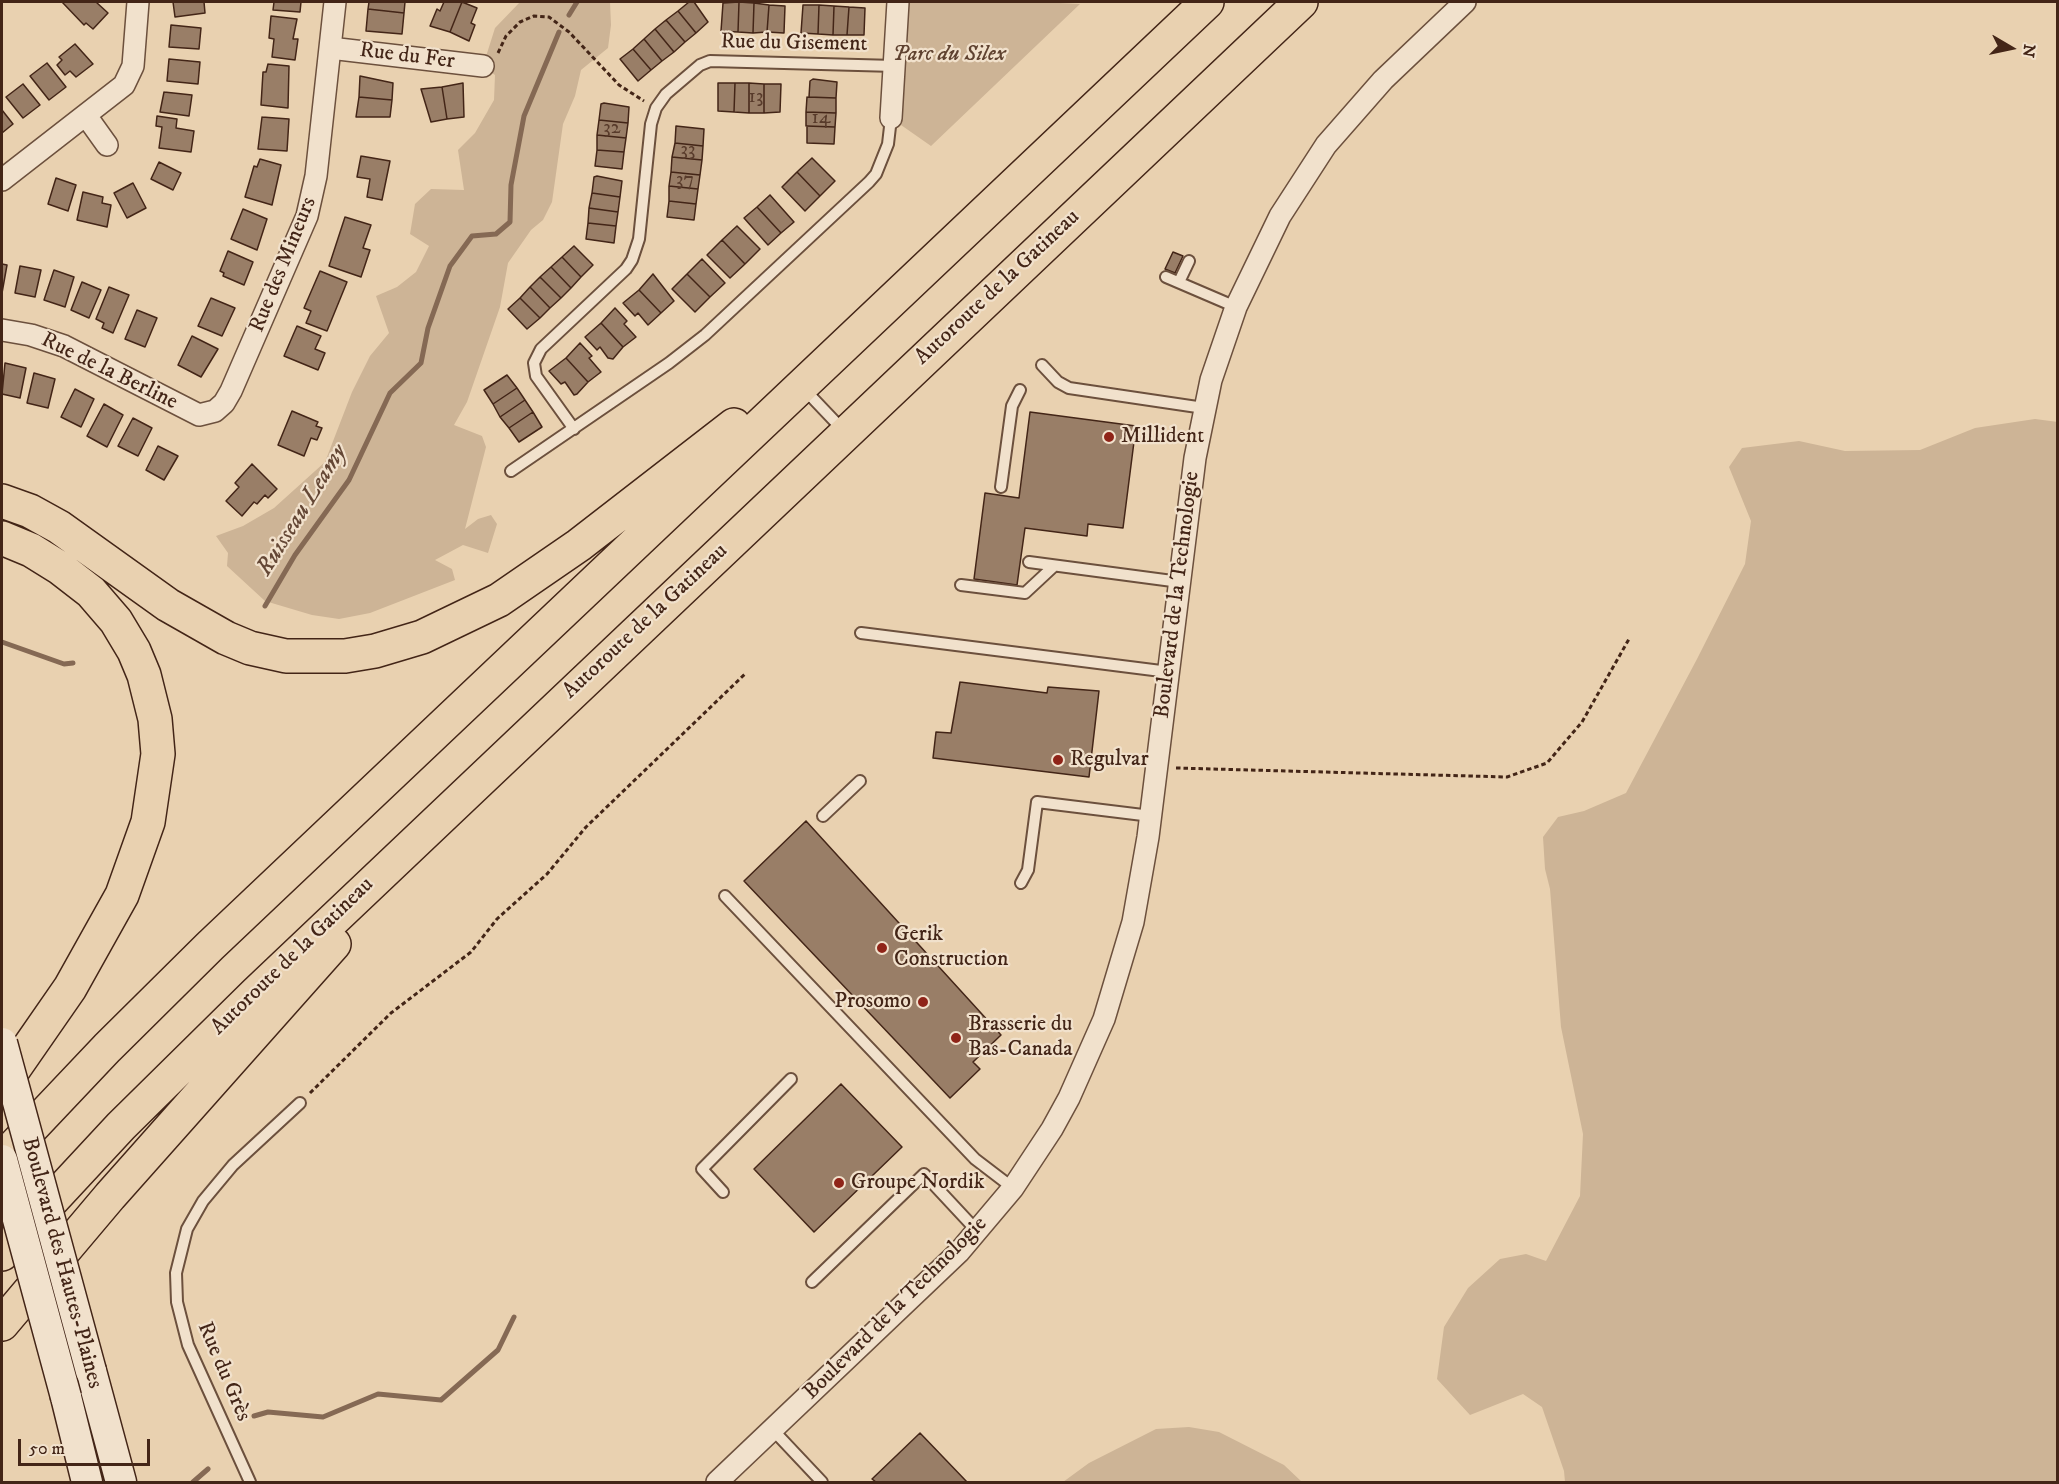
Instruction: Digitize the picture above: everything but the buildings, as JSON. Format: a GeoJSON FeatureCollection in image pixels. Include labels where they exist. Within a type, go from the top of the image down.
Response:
{"type":"FeatureCollection","features":[{"type":"Feature","properties":{"kind":"highway"},"geometry":{"type":"LineString","coordinates":[[2,1159],[107,1048],[210,946],[797,382],[886,306],[1207,2]]}},
{"type":"Feature","properties":{"kind":"highway","name":"Autoroute de la Gatineau"},"geometry":{"type":"LineString","coordinates":[[2,1254],[151,1095],[454,803],[1301,2]]}},
{"type":"Feature","properties":{"kind":"highway"},"geometry":{"type":"LineString","coordinates":[[2,501],[59,527],[183,615],[226,638],[263,651],[297,657],[360,654],[406,643],[438,631],[516,590],[797,382]]}},
{"type":"Feature","properties":{"kind":"highway"},"geometry":{"type":"LineString","coordinates":[[2,538],[31,549],[60,568],[90,592],[116,621],[134,651],[144,675],[155,719],[158,754],[148,822],[122,895],[70,988],[2,1086]]}},
{"type":"Feature","properties":{"kind":"highway"},"geometry":{"type":"LineString","coordinates":[[2,1324],[110,1196],[270,1018],[454,803]]}},
{"type":"Feature","properties":{"kind":"street"},"geometry":{"type":"LineString","coordinates":[[2,180],[117,94],[133,66],[138,2]]}},
{"type":"Feature","properties":{"kind":"street","name":"Rue des Mineurs"},"geometry":{"type":"LineString","coordinates":[[215,411],[231,391],[307,216],[316,176],[335,2]]}},
{"type":"Feature","properties":{"kind":"street"},"geometry":{"type":"LineString","coordinates":[[891,118],[898,2]]}},
{"type":"Feature","properties":{"kind":"street","name":"Boulevard de la Technologie"},"geometry":{"type":"LineString","coordinates":[[717,1482],[936,1276],[978,1232],[1013,1188],[1064,1108],[1104,1019],[1133,922],[1151,816],[1195,458],[1204,408],[1236,307],[1280,216],[1326,146],[1383,80],[1466,2]]}},
{"type":"Feature","properties":{"kind":"street","name":"Rue du Fer"},"geometry":{"type":"LineString","coordinates":[[330,48],[483,66]]}},
{"type":"Feature","properties":{"kind":"street"},"geometry":{"type":"LineString","coordinates":[[87,117],[107,145]]}},
{"type":"Feature","properties":{"kind":"street","name":"Rue de la Berline"},"geometry":{"type":"LineString","coordinates":[[2,330],[31,335],[64,346],[199,415],[215,411]]}},
{"type":"Feature","properties":{"kind":"street","name":"Boulevard des Hautes-Plaines"},"geometry":{"type":"LineString","coordinates":[[2,1043],[121,1482]]}},
{"type":"Feature","properties":{"kind":"street","name":"Boulevard des Hautes-Plaines"},"geometry":{"type":"LineString","coordinates":[[2,1159],[87,1482]]}},
{"type":"Feature","properties":{"kind":"lane","name":"Rue du Gisement"},"geometry":{"type":"LineString","coordinates":[[656,108],[690,72],[710,61],[895,66]]}},
{"type":"Feature","properties":{"kind":"lane"},"geometry":{"type":"LineString","coordinates":[[574,429],[536,376],[534,363],[541,349],[626,269],[632,260],[639,238],[651,124],[656,108]]}},
{"type":"Feature","properties":{"kind":"lane"},"geometry":{"type":"LineString","coordinates":[[511,471],[705,336],[876,174],[888,144],[891,118]]}},
{"type":"Feature","properties":{"kind":"lane"},"geometry":{"type":"LineString","coordinates":[[1179,282],[1189,261]]}},
{"type":"Feature","properties":{"kind":"lane"},"geometry":{"type":"LineString","coordinates":[[1166,277],[1236,307]]}},
{"type":"Feature","properties":{"kind":"lane"},"geometry":{"type":"LineString","coordinates":[[1042,365],[1058,382],[1069,388],[1204,408]]}},
{"type":"Feature","properties":{"kind":"lane"},"geometry":{"type":"LineString","coordinates":[[797,382],[845,433]]}},
{"type":"Feature","properties":{"kind":"lane"},"geometry":{"type":"LineString","coordinates":[[1001,487],[1012,406],[1020,390]]}},
{"type":"Feature","properties":{"kind":"lane"},"geometry":{"type":"LineString","coordinates":[[1029,562],[1180,582]]}},
{"type":"Feature","properties":{"kind":"lane"},"geometry":{"type":"LineString","coordinates":[[961,585],[1025,592],[1054,566]]}},
{"type":"Feature","properties":{"kind":"lane"},"geometry":{"type":"LineString","coordinates":[[861,633],[1169,672]]}},
{"type":"Feature","properties":{"kind":"lane"},"geometry":{"type":"LineString","coordinates":[[823,816],[860,781]]}},
{"type":"Feature","properties":{"kind":"lane"},"geometry":{"type":"LineString","coordinates":[[1021,883],[1028,870],[1037,802],[1151,816]]}},
{"type":"Feature","properties":{"kind":"lane"},"geometry":{"type":"LineString","coordinates":[[725,896],[975,1159],[1013,1188]]}},
{"type":"Feature","properties":{"kind":"lane"},"geometry":{"type":"LineString","coordinates":[[723,1192],[702,1169],[791,1079]]}},
{"type":"Feature","properties":{"kind":"lane","name":"Rue du Grès"},"geometry":{"type":"LineString","coordinates":[[250,1482],[188,1345],[177,1302],[176,1273],[187,1229],[203,1201],[233,1165],[300,1103]]}},
{"type":"Feature","properties":{"kind":"lane"},"geometry":{"type":"LineString","coordinates":[[812,1282],[924,1174],[978,1232]]}},
{"type":"Feature","properties":{"kind":"lane"},"geometry":{"type":"LineString","coordinates":[[773,1430],[822,1482]]}},
{"type":"Feature","properties":{"kind":"path"},"geometry":{"type":"LineString","coordinates":[[483,66],[497,56],[500,46],[520,22],[534,16],[549,17],[569,32],[619,85],[656,108]]}},
{"type":"Feature","properties":{"kind":"path"},"geometry":{"type":"LineString","coordinates":[[1157,767],[1507,777],[1547,763],[1582,722],[1629,639]]}},
{"type":"Feature","properties":{"kind":"path"},"geometry":{"type":"LineString","coordinates":[[300,1103],[391,1013],[471,952],[497,919],[547,874],[585,827],[746,673]]}},
{"type":"Feature","properties":{"kind":"green space"},"geometry":{"type":"Polygon","coordinates":[[[520,2],[610,2],[611,25],[608,48],[581,70],[575,96],[563,124],[552,202],[543,220],[531,230],[508,263],[500,307],[467,402],[454,425],[482,436],[486,447],[465,529],[478,519],[491,515],[497,524],[488,553],[463,545],[435,560],[452,569],[455,580],[370,613],[339,619],[312,615],[265,601],[227,566],[228,553],[216,536],[243,526],[274,508],[325,462],[352,392],[370,356],[389,333],[376,296],[397,287],[416,272],[429,246],[410,234],[415,204],[431,189],[464,190],[458,150],[475,133],[494,100],[495,75],[483,66],[495,28],[520,2]]]}},
{"type":"Feature","properties":{"kind":"green space","name":"Parc du Silex"},"geometry":{"type":"Polygon","coordinates":[[[898,2],[1080,4],[931,146],[891,118],[898,2]]]}},
{"type":"Feature","properties":{"kind":"green space"},"geometry":{"type":"Polygon","coordinates":[[[2035,419],[2058,422],[2057,1482],[1565,1482],[1564,1471],[1542,1407],[1523,1394],[1470,1415],[1437,1379],[1444,1327],[1468,1288],[1500,1259],[1526,1254],[1546,1261],[1580,1196],[1583,1134],[1561,1027],[1550,889],[1545,869],[1543,837],[1558,817],[1584,811],[1626,793],[1697,659],[1745,564],[1751,521],[1729,467],[1742,448],[1799,441],[1845,451],[1920,450],[1975,428],[2035,419]]]}},
{"type":"Feature","properties":{"kind":"green space"},"geometry":{"type":"Polygon","coordinates":[[[1189,1427],[1219,1432],[1284,1465],[1302,1482],[1063,1482],[1089,1463],[1156,1429],[1189,1427]]]}},
{"type":"Feature","properties":{"kind":"waterway","name":"Ruisseau Leamy"},"geometry":{"type":"LineString","coordinates":[[569,15],[577,2]]}},
{"type":"Feature","properties":{"kind":"waterway","name":"Ruisseau Leamy"},"geometry":{"type":"LineString","coordinates":[[265,606],[295,555],[349,480],[390,393],[421,363],[428,328],[450,266],[472,236],[496,234],[510,222],[511,185],[524,116],[559,32]]}},
{"type":"Feature","properties":{"kind":"waterway","name":"Ruisseau Leamy"},"geometry":{"type":"LineString","coordinates":[[2,642],[64,664],[73,663]]}},
{"type":"Feature","properties":{"kind":"waterway"},"geometry":{"type":"LineString","coordinates":[[254,1416],[268,1412],[323,1417],[378,1394],[441,1400],[498,1350],[514,1317]]}},
{"type":"Feature","properties":{"kind":"waterway"},"geometry":{"type":"LineString","coordinates":[[193,1482],[208,1469]]}},
{"type":"Feature","properties":{"kind":"place","name":"Millident"},"geometry":{"type":"Point","coordinates":[1109,437]}},
{"type":"Feature","properties":{"kind":"place","name":"Regulvar"},"geometry":{"type":"Point","coordinates":[1058,760]}},
{"type":"Feature","properties":{"kind":"place","name":"Gerik Construction"},"geometry":{"type":"Point","coordinates":[882,948]}},
{"type":"Feature","properties":{"kind":"place","name":"Prosomo"},"geometry":{"type":"Point","coordinates":[923,1002]}},
{"type":"Feature","properties":{"kind":"place","name":"Brasserie du Bas-Canada"},"geometry":{"type":"Point","coordinates":[956,1038]}},
{"type":"Feature","properties":{"kind":"place","name":"Groupe Nordik"},"geometry":{"type":"Point","coordinates":[839,1183]}}]}
